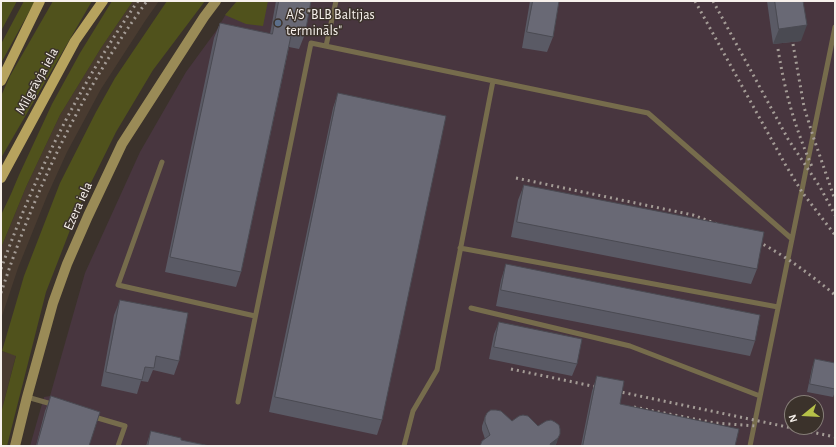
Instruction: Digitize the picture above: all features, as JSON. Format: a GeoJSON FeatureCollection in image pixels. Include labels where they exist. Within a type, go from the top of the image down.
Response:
{"type":"FeatureCollection","features":[{"type":"Feature","properties":{"kind":"main road"},"geometry":{"type":"LineString","coordinates":[[1,80],[40,1]]}},
{"type":"Feature","properties":{"kind":"main road","name":"Mīlgrāvja iela"},"geometry":{"type":"LineString","coordinates":[[1,178],[75,41],[103,1]]}},
{"type":"Feature","properties":{"kind":"street","name":"Ezera iela"},"geometry":{"type":"LineString","coordinates":[[15,446],[53,303],[67,264],[122,144],[204,17],[216,1]]}},
{"type":"Feature","properties":{"kind":"lane"},"geometry":{"type":"LineString","coordinates":[[326,46],[336,1]]}},
{"type":"Feature","properties":{"kind":"lane"},"geometry":{"type":"LineString","coordinates":[[750,446],[835,27]]}},
{"type":"Feature","properties":{"kind":"lane"},"geometry":{"type":"LineString","coordinates":[[238,402],[311,43],[648,113],[792,239]]}},
{"type":"Feature","properties":{"kind":"lane"},"geometry":{"type":"LineString","coordinates":[[404,446],[413,411],[437,370],[493,81]]}},
{"type":"Feature","properties":{"kind":"lane"},"geometry":{"type":"LineString","coordinates":[[162,162],[118,285],[255,316]]}},
{"type":"Feature","properties":{"kind":"lane"},"geometry":{"type":"LineString","coordinates":[[460,248],[778,307]]}},
{"type":"Feature","properties":{"kind":"lane"},"geometry":{"type":"LineString","coordinates":[[471,308],[630,346],[760,396]]}},
{"type":"Feature","properties":{"kind":"lane"},"geometry":{"type":"LineString","coordinates":[[27,397],[61,407]]}},
{"type":"Feature","properties":{"kind":"lane"},"geometry":{"type":"LineString","coordinates":[[82,414],[125,426],[118,446]]}},
{"type":"Feature","properties":{"kind":"shaded area"},"geometry":{"type":"Polygon","coordinates":[[[1,1],[17,1],[1,31],[1,1]]]}},
{"type":"Feature","properties":{"kind":"shaded area"},"geometry":{"type":"Polygon","coordinates":[[[24,1],[35,1],[1,63],[1,44],[24,1]]]}},
{"type":"Feature","properties":{"kind":"shaded area"},"geometry":{"type":"Polygon","coordinates":[[[53,1],[92,1],[1,158],[1,96],[10,76],[53,1]]]}},
{"type":"Feature","properties":{"kind":"shaded area"},"geometry":{"type":"Polygon","coordinates":[[[112,1],[133,1],[101,48],[60,115],[26,187],[1,248],[1,215],[52,104],[80,53],[112,1]]]}},
{"type":"Feature","properties":{"kind":"shaded area"},"geometry":{"type":"Polygon","coordinates":[[[133,1],[159,1],[101,89],[67,152],[47,196],[18,268],[1,319],[1,248],[26,187],[60,115],[101,48],[133,1]]]}},
{"type":"Feature","properties":{"kind":"shaded area"},"geometry":{"type":"Polygon","coordinates":[[[167,1],[205,1],[153,70],[116,132],[79,207],[46,292],[7,446],[1,446],[1,413],[16,356],[2,351],[24,276],[60,183],[96,112],[115,78],[167,1]]]}},
{"type":"Feature","properties":{"kind":"shaded area"},"geometry":{"type":"Polygon","coordinates":[[[237,1],[835,1],[835,446],[30,446],[44,397],[50,396],[85,273],[140,152],[186,72],[216,31],[226,14],[237,1]]]}},
{"type":"Feature","properties":{"kind":"shaded area"},"geometry":{"type":"Polygon","coordinates":[[[237,1],[268,1],[263,26],[246,24],[225,15],[237,1]]]}},
{"type":"Feature","properties":{"kind":"shaded area"},"geometry":{"type":"Polygon","coordinates":[[[1,351],[16,355],[1,413],[1,351]]]}},
{"type":"Feature","properties":{"kind":"building"},"geometry":{"type":"Polygon","coordinates":[[[279,1],[311,1],[305,34],[292,31],[241,272],[170,257],[220,23],[272,34],[279,1]]]}},
{"type":"Feature","properties":{"kind":"building"},"geometry":{"type":"Polygon","coordinates":[[[533,1],[559,1],[553,37],[527,32],[533,1]]]}},
{"type":"Feature","properties":{"kind":"building"},"geometry":{"type":"Polygon","coordinates":[[[775,1],[803,1],[807,25],[779,29],[775,1]]]}},
{"type":"Feature","properties":{"kind":"building"},"geometry":{"type":"Polygon","coordinates":[[[338,93],[446,116],[382,420],[275,397],[338,93]]]}},
{"type":"Feature","properties":{"kind":"building"},"geometry":{"type":"Polygon","coordinates":[[[524,185],[764,232],[757,269],[517,222],[524,185]]]}},
{"type":"Feature","properties":{"kind":"building"},"geometry":{"type":"Polygon","coordinates":[[[506,264],[760,315],[755,341],[501,290],[506,264]]]}},
{"type":"Feature","properties":{"kind":"building"},"geometry":{"type":"Polygon","coordinates":[[[120,300],[188,313],[179,361],[156,356],[154,368],[145,367],[142,380],[106,372],[120,300]]]}},
{"type":"Feature","properties":{"kind":"building"},"geometry":{"type":"Polygon","coordinates":[[[499,322],[582,339],[577,364],[494,347],[499,322]]]}},
{"type":"Feature","properties":{"kind":"building"},"geometry":{"type":"Polygon","coordinates":[[[815,359],[835,363],[835,389],[810,384],[815,359]]]}},
{"type":"Feature","properties":{"kind":"building"},"geometry":{"type":"Polygon","coordinates":[[[597,376],[624,381],[620,404],[739,429],[735,446],[583,446],[597,376]]]}},
{"type":"Feature","properties":{"kind":"building"},"geometry":{"type":"Polygon","coordinates":[[[51,396],[100,412],[89,446],[37,446],[51,396]]]}},
{"type":"Feature","properties":{"kind":"building"},"geometry":{"type":"Polygon","coordinates":[[[491,410],[501,411],[512,421],[519,416],[528,416],[538,426],[551,420],[559,425],[560,434],[558,438],[550,444],[551,446],[480,446],[482,441],[490,435],[485,422],[485,417],[491,410]]]}},
{"type":"Feature","properties":{"kind":"building"},"geometry":{"type":"Polygon","coordinates":[[[151,431],[181,438],[181,440],[210,446],[148,446],[151,431]]]}},
{"type":"Feature","properties":{"kind":"railway"},"geometry":{"type":"LineString","coordinates":[[1,269],[29,198],[60,130],[97,65],[138,1]]}},
{"type":"Feature","properties":{"kind":"railway"},"geometry":{"type":"LineString","coordinates":[[1,293],[29,216],[62,141],[81,105],[123,35],[147,1]]}},
{"type":"Feature","properties":{"kind":"railway"},"geometry":{"type":"LineString","coordinates":[[695,1],[785,164],[802,192],[835,235]]}},
{"type":"Feature","properties":{"kind":"railway"},"geometry":{"type":"LineString","coordinates":[[713,1],[788,139],[820,187],[835,215]]}},
{"type":"Feature","properties":{"kind":"railway"},"geometry":{"type":"LineString","coordinates":[[793,44],[804,107],[835,200]]}},
{"type":"Feature","properties":{"kind":"railway"},"geometry":{"type":"LineString","coordinates":[[778,49],[791,110],[813,169]]}},
{"type":"Feature","properties":{"kind":"railway"},"geometry":{"type":"LineString","coordinates":[[516,178],[693,215],[725,227]]}},
{"type":"Feature","properties":{"kind":"railway"},"geometry":{"type":"LineString","coordinates":[[753,239],[796,265],[835,295]]}},
{"type":"Feature","properties":{"kind":"railway"},"geometry":{"type":"LineString","coordinates":[[511,369],[835,437]]}},
{"type":"Feature","properties":{"kind":"railway"},"geometry":{"type":"LineString","coordinates":[[634,407],[715,423],[756,426]]}},
{"type":"Feature","properties":{"kind":"place","name":"A/S \"BLB Baltijas termināls\""},"geometry":{"type":"Point","coordinates":[278,23]}}]}
